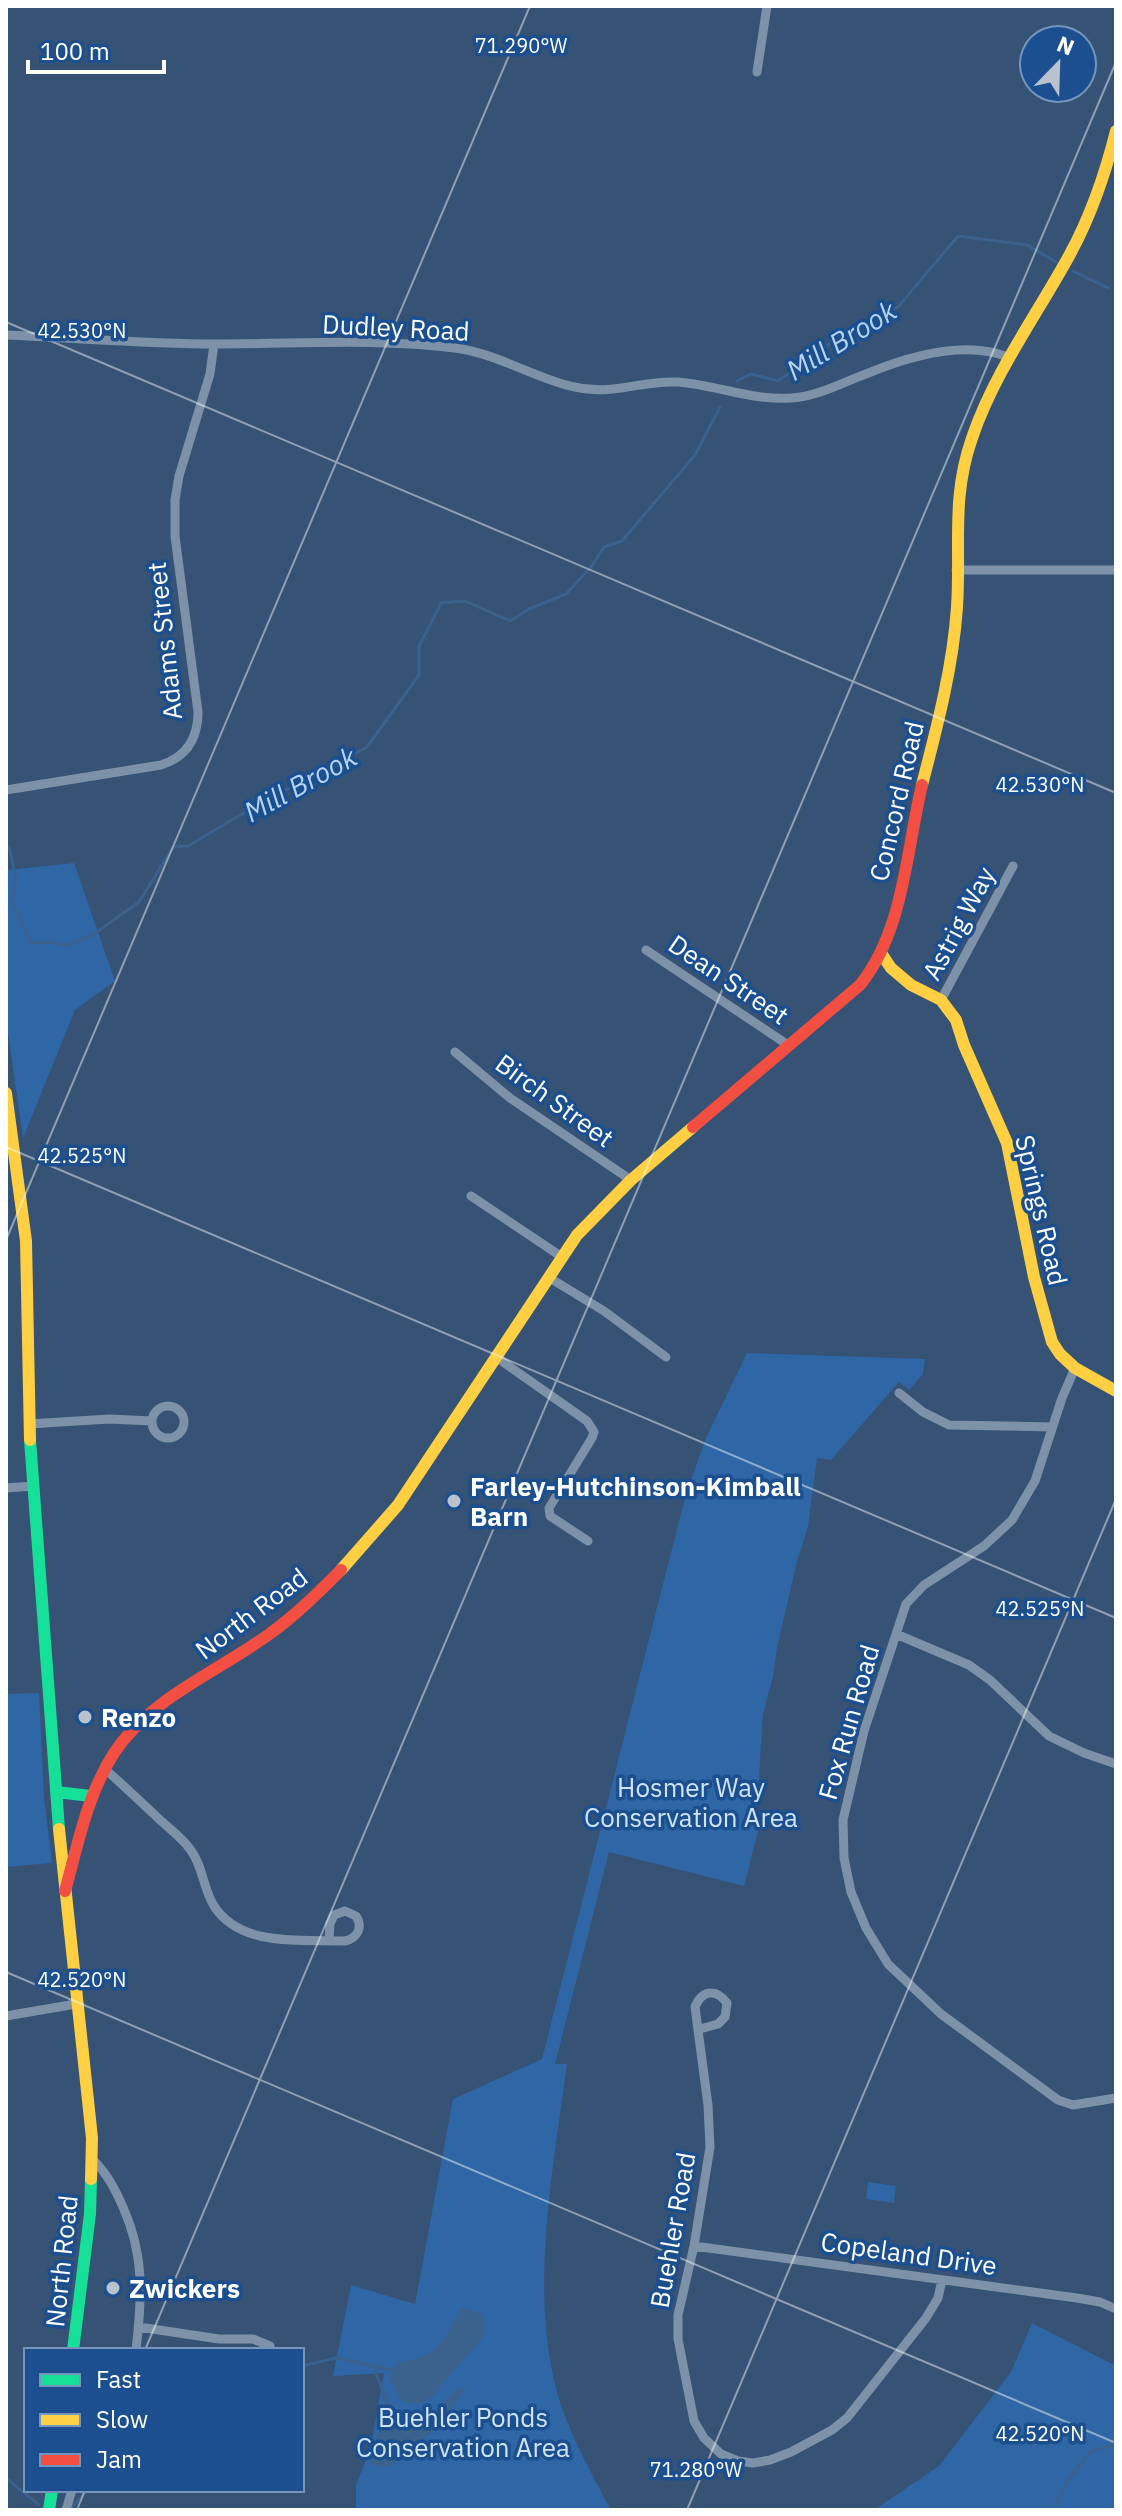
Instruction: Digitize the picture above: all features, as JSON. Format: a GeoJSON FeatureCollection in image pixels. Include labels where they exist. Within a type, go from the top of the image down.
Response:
{"type":"FeatureCollection","features":[{"type":"Feature","properties":{"kind":"main road","name":"Concord Road"},"geometry":{"type":"LineString","coordinates":[[496,1357],[577,1235],[631,1180],[860,985],[881,953],[891,925],[944,687],[957,604],[961,471],[976,422],[1008,357],[1070,255],[1099,192],[1116,131]]}},
{"type":"Feature","properties":{"kind":"main road"},"geometry":{"type":"LineString","coordinates":[[881,953],[891,968],[911,985],[941,1000]]}},
{"type":"Feature","properties":{"kind":"main road","name":"Springs Road"},"geometry":{"type":"LineString","coordinates":[[941,1000],[956,1020],[1007,1143],[1049,1335],[1056,1349],[1075,1368],[1116,1391]]}},
{"type":"Feature","properties":{"kind":"main road"},"geometry":{"type":"LineString","coordinates":[[6,1093],[26,1241],[29,1424],[56,1792],[91,1796]]}},
{"type":"Feature","properties":{"kind":"main road","name":"North Road"},"geometry":{"type":"LineString","coordinates":[[65,1891],[91,1796],[124,1739],[151,1712],[269,1635],[354,1558],[398,1505],[496,1357]]}},
{"type":"Feature","properties":{"kind":"main road","name":"North Road"},"geometry":{"type":"LineString","coordinates":[[56,1792],[92,2159],[90,2214],[73,2348]]}},
{"type":"Feature","properties":{"kind":"street"},"geometry":{"type":"LineString","coordinates":[[757,72],[767,6]]}},
{"type":"Feature","properties":{"kind":"street","name":"Dudley Road"},"geometry":{"type":"LineString","coordinates":[[6,335],[214,344],[404,344],[454,348],[479,353],[545,378],[593,390],[681,382],[770,398],[817,394],[881,368],[933,355],[975,351],[1008,357]]}},
{"type":"Feature","properties":{"kind":"street","name":"Adams Street"},"geometry":{"type":"LineString","coordinates":[[6,790],[161,765],[180,757],[194,735],[198,712],[175,536],[175,500],[179,476],[210,374],[214,344]]}},
{"type":"Feature","properties":{"kind":"street"},"geometry":{"type":"LineString","coordinates":[[956,570],[1116,570]]}},
{"type":"Feature","properties":{"kind":"street","name":"Astrig Way"},"geometry":{"type":"LineString","coordinates":[[941,1000],[1013,866]]}},
{"type":"Feature","properties":{"kind":"street","name":"Dean Street"},"geometry":{"type":"LineString","coordinates":[[646,950],[788,1045]]}},
{"type":"Feature","properties":{"kind":"street","name":"Birch Street"},"geometry":{"type":"LineString","coordinates":[[455,1052],[510,1098],[631,1180]]}},
{"type":"Feature","properties":{"kind":"street"},"geometry":{"type":"LineString","coordinates":[[471,1196],[562,1257]]}},
{"type":"Feature","properties":{"kind":"street"},"geometry":{"type":"LineString","coordinates":[[548,1277],[604,1311],[666,1357]]}},
{"type":"Feature","properties":{"kind":"street"},"geometry":{"type":"LineString","coordinates":[[496,1357],[587,1421],[594,1432],[549,1508],[550,1516],[588,1541]]}},
{"type":"Feature","properties":{"kind":"street","name":"Fox Run Road"},"geometry":{"type":"LineString","coordinates":[[1075,1368],[1035,1481],[1012,1520],[984,1546],[924,1585],[906,1604],[864,1731],[843,1820],[844,1858],[851,1892],[866,1928],[888,1964],[941,2014],[1058,2100],[1073,2105],[1116,2098]]}},
{"type":"Feature","properties":{"kind":"street"},"geometry":{"type":"LineString","coordinates":[[899,1393],[923,1412],[949,1425],[1052,1427]]}},
{"type":"Feature","properties":{"kind":"street"},"geometry":{"type":"LineString","coordinates":[[29,1424],[109,1419],[152,1421]]}},
{"type":"Feature","properties":{"kind":"street"},"geometry":{"type":"LineString","coordinates":[[6,1488],[33,1486]]}},
{"type":"Feature","properties":{"kind":"street"},"geometry":{"type":"LineString","coordinates":[[896,1634],[969,1665],[990,1680],[1049,1736],[1116,1764]]}},
{"type":"Feature","properties":{"kind":"street"},"geometry":{"type":"LineString","coordinates":[[105,1769],[187,1845],[197,1860],[213,1904],[231,1924],[263,1937],[329,1940]]}},
{"type":"Feature","properties":{"kind":"street"},"geometry":{"type":"LineString","coordinates":[[6,2016],[76,2004]]}},
{"type":"Feature","properties":{"kind":"street","name":"Buehler Road"},"geometry":{"type":"LineString","coordinates":[[700,2029],[710,2147],[694,2246],[682,2290],[678,2339],[694,2421],[704,2438],[721,2454],[753,2463],[770,2460],[832,2430],[847,2418],[926,2318],[938,2298],[942,2280]]}},
{"type":"Feature","properties":{"kind":"street"},"geometry":{"type":"LineString","coordinates":[[92,2159],[105,2171],[137,2245],[141,2267],[136,2348]]}},
{"type":"Feature","properties":{"kind":"street","name":"Copeland Drive"},"geometry":{"type":"LineString","coordinates":[[694,2246],[1100,2302],[1116,2309]]}},
{"type":"Feature","properties":{"kind":"street"},"geometry":{"type":"LineString","coordinates":[[139,2327],[219,2339],[253,2339],[270,2346]]}},
{"type":"Feature","properties":{"kind":"green space"},"geometry":{"type":"Polygon","coordinates":[[[74,863],[115,981],[75,1010],[23,1138],[6,1019],[6,870],[74,863]]]}},
{"type":"Feature","properties":{"kind":"green space"},"geometry":{"type":"Polygon","coordinates":[[[747,1353],[925,1359],[923,1374],[909,1390],[899,1382],[831,1460],[817,1458],[808,1527],[797,1561],[763,1714],[757,1808],[759,1827],[744,1886],[609,1852],[555,2064],[567,2064],[550,2191],[544,2279],[551,2364],[561,2405],[577,2445],[611,2510],[356,2510],[356,2485],[370,2450],[384,2373],[333,2376],[351,2285],[415,2304],[453,2099],[542,2059],[686,1494],[706,1438],[747,1353]]]}},
{"type":"Feature","properties":{"kind":"green space"},"geometry":{"type":"Polygon","coordinates":[[[39,1693],[44,1797],[52,1863],[6,1867],[6,1694],[39,1693]]]}},
{"type":"Feature","properties":{"kind":"green space"},"geometry":{"type":"Polygon","coordinates":[[[868,2182],[896,2186],[894,2203],[866,2199],[868,2182]]]}},
{"type":"Feature","properties":{"kind":"green space"},"geometry":{"type":"Polygon","coordinates":[[[1032,2323],[1116,2366],[1116,2510],[874,2510],[939,2466],[1011,2372],[1032,2323]]]}},
{"type":"Feature","properties":{"kind":"shaded area"},"geometry":{"type":"Polygon","coordinates":[[[462,2308],[483,2314],[484,2336],[432,2397],[421,2403],[405,2403],[390,2378],[393,2370],[401,2363],[420,2358],[438,2346],[462,2308]]]}},
{"type":"Feature","properties":{"kind":"shaded area"},"geometry":{"type":"Polygon","coordinates":[[[462,2386],[466,2388],[440,2426],[407,2450],[392,2466],[371,2466],[382,2406],[387,2402],[393,2404],[397,2413],[407,2416],[410,2411],[428,2412],[439,2407],[462,2386]]]}},
{"type":"Feature","properties":{"kind":"waterway","name":"Mill Brook"},"geometry":{"type":"LineString","coordinates":[[737,381],[751,374],[778,381],[830,343],[898,307],[958,236],[1027,245],[1056,262]]}},
{"type":"Feature","properties":{"kind":"waterway","name":"Mill Brook"},"geometry":{"type":"LineString","coordinates":[[1073,271],[1108,288]]}},
{"type":"Feature","properties":{"kind":"waterway","name":"Mill Brook"},"geometry":{"type":"LineString","coordinates":[[6,845],[16,879],[12,902],[31,943],[67,945],[91,936],[139,902],[173,847],[188,846],[257,805],[367,747],[419,675],[419,646],[441,603],[465,601],[510,621],[529,609],[566,594],[591,567],[604,547],[622,541],[695,455],[720,407]]}},
{"type":"Feature","properties":{"kind":"waterway"},"geometry":{"type":"LineString","coordinates":[[304,2366],[336,2358],[393,2370]]}},
{"type":"Feature","properties":{"kind":"waterway"},"geometry":{"type":"LineString","coordinates":[[377,2366],[376,2373],[387,2402]]}},
{"type":"Feature","properties":{"kind":"waterway"},"geometry":{"type":"LineString","coordinates":[[1057,2510],[1056,2504],[1067,2482],[1090,2452],[1116,2444]]}},
{"type":"Feature","properties":{"kind":"waterway"},"geometry":{"type":"LineString","coordinates":[[6,2478],[38,2504]]}},
{"type":"Feature","properties":{"kind":"waterway"},"geometry":{"type":"LineString","coordinates":[[71,2508],[86,2492]]}},
{"type":"Feature","properties":{"kind":"traffic: fast"},"geometry":{"type":"LineString","coordinates":[[30,1440],[59,1829]]}},
{"type":"Feature","properties":{"kind":"traffic: fast"},"geometry":{"type":"LineString","coordinates":[[56,1792],[91,1796]]}},
{"type":"Feature","properties":{"kind":"traffic: fast"},"geometry":{"type":"LineString","coordinates":[[73,2348],[90,2214],[91,2179]]}},
{"type":"Feature","properties":{"kind":"traffic: fast"},"geometry":{"type":"LineString","coordinates":[[49,2510],[52,2492]]}},
{"type":"Feature","properties":{"kind":"traffic: slow"},"geometry":{"type":"LineString","coordinates":[[922,785],[952,652],[957,607],[959,502],[965,460],[992,391],[1084,226],[1116,131]]}},
{"type":"Feature","properties":{"kind":"traffic: slow"},"geometry":{"type":"LineString","coordinates":[[881,953],[891,968],[911,985],[941,1000],[956,1020],[1007,1143],[1034,1277],[1052,1342],[1075,1368],[1116,1391]]}},
{"type":"Feature","properties":{"kind":"traffic: slow"},"geometry":{"type":"LineString","coordinates":[[6,1093],[26,1241],[30,1440]]}},
{"type":"Feature","properties":{"kind":"traffic: slow"},"geometry":{"type":"LineString","coordinates":[[341,1570],[398,1505],[577,1235],[631,1180],[693,1127]]}},
{"type":"Feature","properties":{"kind":"traffic: slow"},"geometry":{"type":"LineString","coordinates":[[59,1829],[92,2138],[91,2179]]}},
{"type":"Feature","properties":{"kind":"traffic: jam"},"geometry":{"type":"LineString","coordinates":[[693,1127],[860,985],[875,963],[902,890],[922,785]]}},
{"type":"Feature","properties":{"kind":"traffic: jam"},"geometry":{"type":"LineString","coordinates":[[65,1891],[84,1820],[97,1786],[114,1753],[129,1734],[165,1702],[278,1628],[341,1570]]}},
{"type":"Feature","properties":{"kind":"place","name":"Farley-Hutchinson-Kimball Barn"},"geometry":{"type":"Point","coordinates":[454,1501]}},
{"type":"Feature","properties":{"kind":"place","name":"Renzo"},"geometry":{"type":"Point","coordinates":[85,1717]}},
{"type":"Feature","properties":{"kind":"place","name":"Zwickers"},"geometry":{"type":"Point","coordinates":[113,2288]}},
{"type":"Feature","properties":{"kind":"park label","name":"Hosmer Way Conservation Area"},"geometry":{"type":"Point","coordinates":[691,1802]}},
{"type":"Feature","properties":{"kind":"park label","name":"Buehler Ponds Conservation Area"},"geometry":{"type":"Point","coordinates":[463,2432]}}]}
